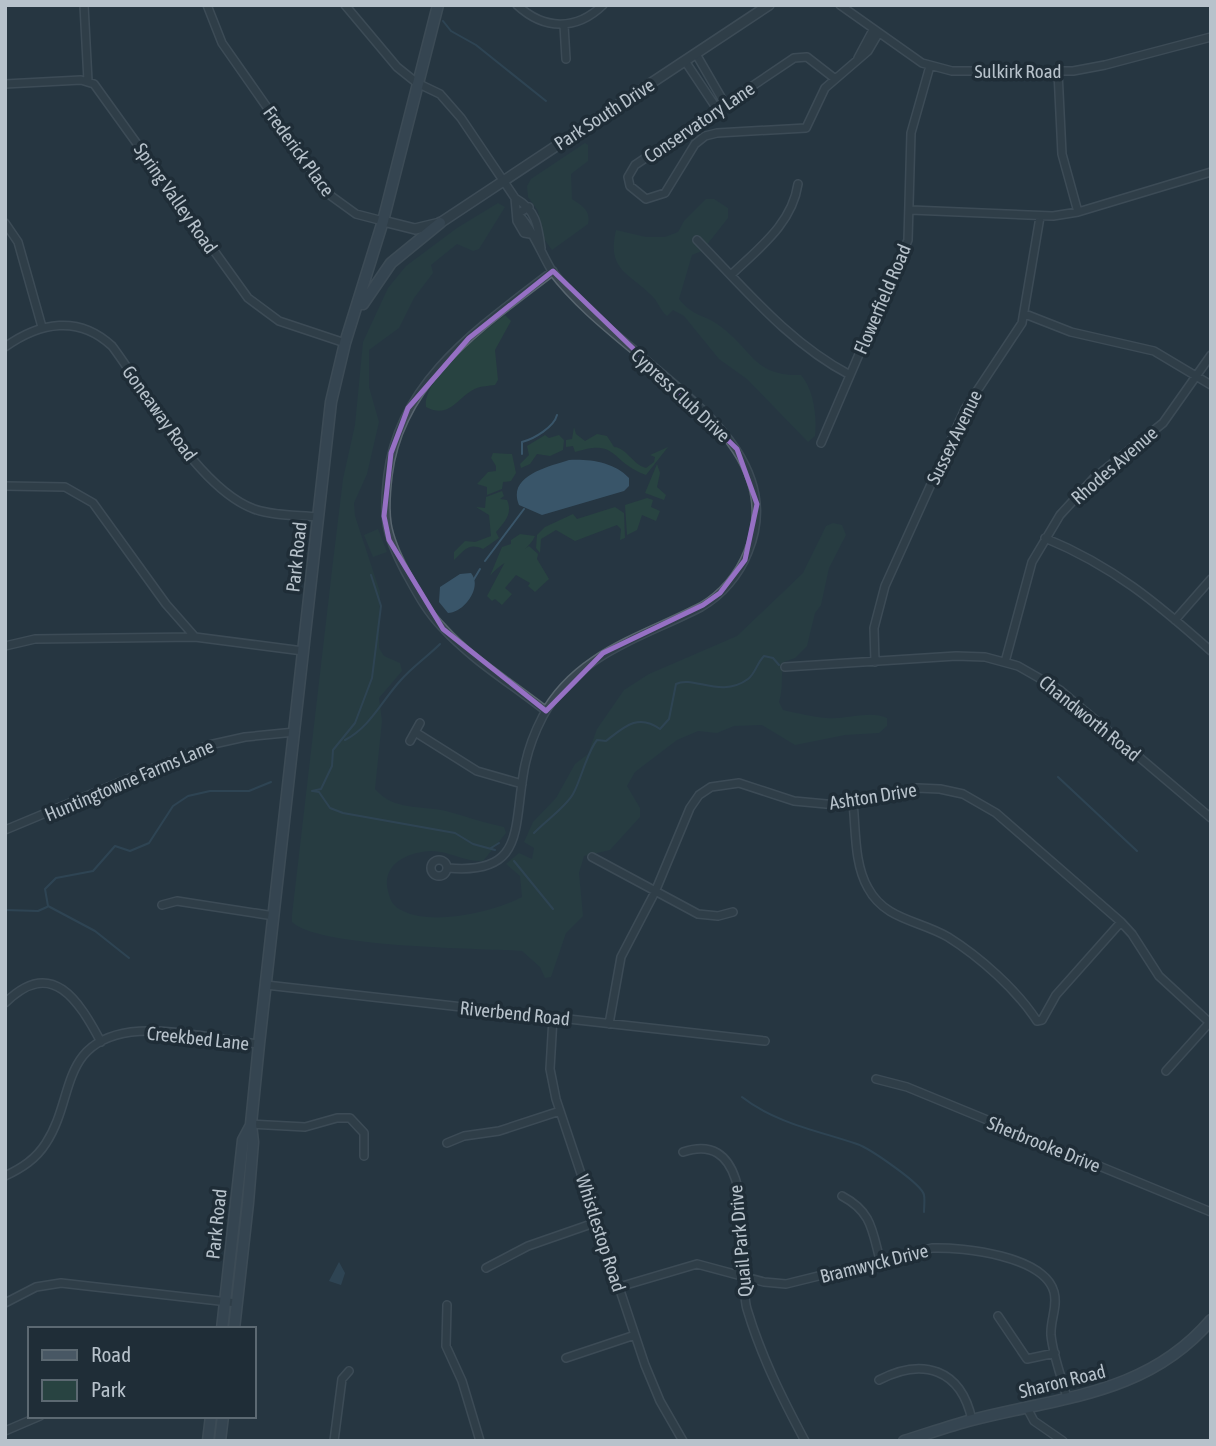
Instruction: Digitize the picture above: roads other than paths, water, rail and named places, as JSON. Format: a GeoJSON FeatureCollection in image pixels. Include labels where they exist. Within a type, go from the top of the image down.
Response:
{"type":"FeatureCollection","features":[{"type":"Feature","properties":{"kind":"main road","name":"Park Road"},"geometry":{"type":"LineString","coordinates":[[234,1327],[231,1302],[243,1140],[251,1124],[331,402],[349,329],[383,221],[438,5]]}},
{"type":"Feature","properties":{"kind":"main road"},"geometry":{"type":"LineString","coordinates":[[349,329],[372,288],[391,263],[440,223]]}},
{"type":"Feature","properties":{"kind":"main road","name":"Park Road"},"geometry":{"type":"LineString","coordinates":[[223,1327],[231,1302]]}},
{"type":"Feature","properties":{"kind":"main road","name":"Sharon Road"},"geometry":{"type":"LineString","coordinates":[[904,1441],[972,1420],[1101,1391],[1148,1372],[1174,1355],[1211,1320]]}},
{"type":"Feature","properties":{"kind":"main road"},"geometry":{"type":"LineString","coordinates":[[208,1441],[211,1418]]}},
{"type":"Feature","properties":{"kind":"main road"},"geometry":{"type":"LineString","coordinates":[[220,1441],[223,1418]]}},
{"type":"Feature","properties":{"kind":"street"},"geometry":{"type":"LineString","coordinates":[[5,85],[88,80],[84,5]]}},
{"type":"Feature","properties":{"kind":"street","name":"Frederick Place"},"geometry":{"type":"LineString","coordinates":[[207,5],[222,44],[327,193],[356,214],[415,229],[440,223]]}},
{"type":"Feature","properties":{"kind":"street","name":"Cypress Club Drive"},"geometry":{"type":"LineString","coordinates":[[345,5],[397,67],[417,83],[436,91],[452,106],[515,198],[529,206],[539,229],[542,252]]}},
{"type":"Feature","properties":{"kind":"street"},"geometry":{"type":"LineString","coordinates":[[517,5],[538,21],[564,25],[585,19],[603,5]]}},
{"type":"Feature","properties":{"kind":"street","name":"Park South Drive"},"geometry":{"type":"LineString","coordinates":[[440,223],[769,5]]}},
{"type":"Feature","properties":{"kind":"street","name":"Sulkirk Road"},"geometry":{"type":"LineString","coordinates":[[839,5],[930,66],[968,72],[1058,72],[1105,65],[1211,37]]}},
{"type":"Feature","properties":{"kind":"street"},"geometry":{"type":"LineString","coordinates":[[564,25],[566,59]]}},
{"type":"Feature","properties":{"kind":"street","name":"Conservatory Lane"},"geometry":{"type":"LineString","coordinates":[[834,78],[814,61],[800,56],[721,106],[631,169],[629,182],[640,197],[652,199],[665,193],[695,144],[705,136],[806,128],[825,88],[868,51],[876,32]]}},
{"type":"Feature","properties":{"kind":"street"},"geometry":{"type":"LineString","coordinates":[[696,54],[721,106]]}},
{"type":"Feature","properties":{"kind":"street"},"geometry":{"type":"LineString","coordinates":[[685,61],[721,106]]}},
{"type":"Feature","properties":{"kind":"street","name":"Flowerfield Road"},"geometry":{"type":"LineString","coordinates":[[821,443],[902,258],[911,210],[911,133],[930,66]]}},
{"type":"Feature","properties":{"kind":"street"},"geometry":{"type":"LineString","coordinates":[[1058,72],[1062,154],[1078,212]]}},
{"type":"Feature","properties":{"kind":"street","name":"Spring Valley Road"},"geometry":{"type":"LineString","coordinates":[[88,80],[100,89],[248,298],[279,321],[345,343]]}},
{"type":"Feature","properties":{"kind":"street"},"geometry":{"type":"LineString","coordinates":[[911,210],[1040,217],[1078,212],[1211,172]]}},
{"type":"Feature","properties":{"kind":"street"},"geometry":{"type":"LineString","coordinates":[[731,275],[784,222],[793,205],[797,184]]}},
{"type":"Feature","properties":{"kind":"street","name":"Cypress Club Drive"},"geometry":{"type":"LineString","coordinates":[[448,869],[479,869],[501,856],[517,828],[527,757],[546,711],[581,671],[603,653],[703,605],[720,593],[745,560],[757,516],[752,479],[737,449],[695,404],[599,318],[552,271],[530,234],[524,233],[515,198]]}},
{"type":"Feature","properties":{"kind":"street"},"geometry":{"type":"LineString","coordinates":[[517,214],[529,206]]}},
{"type":"Feature","properties":{"kind":"street","name":"Sussex Avenue"},"geometry":{"type":"LineString","coordinates":[[875,662],[874,628],[885,586],[965,409],[983,379],[1013,341],[1025,314],[1040,217]]}},
{"type":"Feature","properties":{"kind":"street"},"geometry":{"type":"LineString","coordinates":[[5,223],[18,242],[42,327]]}},
{"type":"Feature","properties":{"kind":"street"},"geometry":{"type":"LineString","coordinates":[[697,240],[803,347],[850,376]]}},
{"type":"Feature","properties":{"kind":"street"},"geometry":{"type":"LineString","coordinates":[[546,711],[465,647],[426,609],[389,540],[384,516],[393,445],[408,408],[468,338],[552,271]]}},
{"type":"Feature","properties":{"kind":"street"},"geometry":{"type":"LineString","coordinates":[[1025,314],[1071,332],[1137,345],[1171,359],[1211,385]]}},
{"type":"Feature","properties":{"kind":"street","name":"Goneaway Road"},"geometry":{"type":"LineString","coordinates":[[5,347],[42,327],[72,325],[103,338],[195,463],[229,496],[256,510],[318,517]]}},
{"type":"Feature","properties":{"kind":"street","name":"Rhodes Avenue"},"geometry":{"type":"LineString","coordinates":[[1005,662],[1032,562],[1045,538],[1079,492],[1157,430],[1211,355]]}},
{"type":"Feature","properties":{"kind":"street"},"geometry":{"type":"LineString","coordinates":[[5,486],[65,487],[93,503],[143,568],[166,604],[195,637]]}},
{"type":"Feature","properties":{"kind":"street"},"geometry":{"type":"LineString","coordinates":[[1045,538],[1111,570],[1211,651]]}},
{"type":"Feature","properties":{"kind":"street"},"geometry":{"type":"LineString","coordinates":[[1175,620],[1211,579]]}},
{"type":"Feature","properties":{"kind":"street"},"geometry":{"type":"LineString","coordinates":[[5,646],[35,639],[195,637],[303,651]]}},
{"type":"Feature","properties":{"kind":"street","name":"Chandworth Road"},"geometry":{"type":"LineString","coordinates":[[785,667],[956,656],[1005,662],[1038,675],[1060,690],[1211,818]]}},
{"type":"Feature","properties":{"kind":"street"},"geometry":{"type":"LineString","coordinates":[[410,741],[420,723]]}},
{"type":"Feature","properties":{"kind":"street","name":"Huntingtowne Farms Lane"},"geometry":{"type":"LineString","coordinates":[[5,830],[209,745],[245,737],[295,732]]}},
{"type":"Feature","properties":{"kind":"street"},"geometry":{"type":"LineString","coordinates":[[415,732],[477,771],[522,784]]}},
{"type":"Feature","properties":{"kind":"street","name":"Ashton Drive"},"geometry":{"type":"LineString","coordinates":[[609,1024],[621,957],[655,892],[690,808],[699,795],[711,787],[739,783],[807,803],[853,803],[900,791],[929,788],[952,791],[977,801],[996,813],[1121,922],[1159,976],[1210,1021]]}},
{"type":"Feature","properties":{"kind":"street"},"geometry":{"type":"LineString","coordinates":[[853,803],[860,866],[873,896],[896,916],[936,930],[959,945],[1024,1002],[1037,1021],[1044,1018],[1056,995],[1121,922]]}},
{"type":"Feature","properties":{"kind":"street"},"geometry":{"type":"LineString","coordinates":[[592,858],[698,914],[718,916],[733,912]]}},
{"type":"Feature","properties":{"kind":"street"},"geometry":{"type":"LineString","coordinates":[[162,905],[177,901],[274,916]]}},
{"type":"Feature","properties":{"kind":"street"},"geometry":{"type":"LineString","coordinates":[[5,1003],[19,990],[32,985],[45,984],[63,988],[76,1000],[101,1042]]}},
{"type":"Feature","properties":{"kind":"street","name":"Riverbend Road"},"geometry":{"type":"LineString","coordinates":[[266,985],[765,1041]]}},
{"type":"Feature","properties":{"kind":"street","name":"Whistlestop Road"},"geometry":{"type":"LineString","coordinates":[[554,1018],[550,1069],[561,1111],[653,1387],[682,1441]]}},
{"type":"Feature","properties":{"kind":"street"},"geometry":{"type":"LineString","coordinates":[[1166,1071],[1210,1021]]}},
{"type":"Feature","properties":{"kind":"street","name":"Creekbed Lane"},"geometry":{"type":"LineString","coordinates":[[5,1176],[29,1163],[46,1143],[76,1067],[101,1042],[120,1034],[146,1031],[259,1044]]}},
{"type":"Feature","properties":{"kind":"street","name":"Sherbrooke Drive"},"geometry":{"type":"LineString","coordinates":[[876,1079],[907,1087],[1211,1212]]}},
{"type":"Feature","properties":{"kind":"street"},"geometry":{"type":"LineString","coordinates":[[447,1143],[464,1136],[499,1131],[561,1111]]}},
{"type":"Feature","properties":{"kind":"street"},"geometry":{"type":"LineString","coordinates":[[251,1124],[305,1127],[337,1118],[350,1118],[364,1133],[364,1156]]}},
{"type":"Feature","properties":{"kind":"street","name":"Quail Park Drive"},"geometry":{"type":"LineString","coordinates":[[683,1152],[710,1152],[731,1169],[739,1193],[745,1302],[766,1362],[805,1441]]}},
{"type":"Feature","properties":{"kind":"street"},"geometry":{"type":"LineString","coordinates":[[842,1196],[857,1204],[868,1216],[880,1260]]}},
{"type":"Feature","properties":{"kind":"street"},"geometry":{"type":"LineString","coordinates":[[486,1268],[528,1246],[597,1222]]}},
{"type":"Feature","properties":{"kind":"street","name":"Bramwyck Drive"},"geometry":{"type":"LineString","coordinates":[[619,1287],[686,1265],[707,1265],[764,1282],[786,1284],[880,1260],[942,1248],[1033,1266],[1046,1277],[1054,1292],[1056,1305],[1051,1332],[1067,1398]]}},
{"type":"Feature","properties":{"kind":"street"},"geometry":{"type":"LineString","coordinates":[[5,1303],[36,1287],[61,1283],[231,1302]]}},
{"type":"Feature","properties":{"kind":"street"},"geometry":{"type":"LineString","coordinates":[[447,1305],[446,1346],[462,1381],[480,1441]]}},
{"type":"Feature","properties":{"kind":"street"},"geometry":{"type":"LineString","coordinates":[[998,1315],[1027,1359],[1055,1353]]}},
{"type":"Feature","properties":{"kind":"street"},"geometry":{"type":"LineString","coordinates":[[566,1358],[635,1335]]}},
{"type":"Feature","properties":{"kind":"street"},"geometry":{"type":"LineString","coordinates":[[879,1380],[920,1366],[935,1371],[954,1382],[964,1397],[972,1420]]}},
{"type":"Feature","properties":{"kind":"street"},"geometry":{"type":"LineString","coordinates":[[334,1441],[342,1379],[349,1371]]}},
{"type":"Feature","properties":{"kind":"street"},"geometry":{"type":"LineString","coordinates":[[1027,1408],[1034,1421],[1063,1441]]}},
{"type":"Feature","properties":{"kind":"street"},"geometry":{"type":"LineString","coordinates":[[5,1431],[35,1418]]}},
{"type":"Feature","properties":{"kind":"water"},"geometry":{"type":"Polygon","coordinates":[[[569,460],[593,461],[616,468],[629,478],[629,486],[624,491],[542,515],[519,505],[517,495],[524,480],[540,470],[569,460]]]}},
{"type":"Feature","properties":{"kind":"water"},"geometry":{"type":"Polygon","coordinates":[[[471,573],[475,585],[470,598],[460,609],[448,613],[439,602],[440,587],[460,574],[471,573]]]}},
{"type":"Feature","properties":{"kind":"water"},"geometry":{"type":"Polygon","coordinates":[[[339,1262],[345,1273],[341,1285],[329,1281],[339,1262]]]}},
{"type":"Feature","properties":{"kind":"waterway"},"geometry":{"type":"LineString","coordinates":[[443,21],[451,31],[476,45],[546,101]]}},
{"type":"Feature","properties":{"kind":"waterway"},"geometry":{"type":"LineString","coordinates":[[522,454],[522,442],[543,432],[557,415]]}},
{"type":"Feature","properties":{"kind":"waterway"},"geometry":{"type":"LineString","coordinates":[[485,561],[524,509]]}},
{"type":"Feature","properties":{"kind":"waterway"},"geometry":{"type":"LineString","coordinates":[[474,579],[480,569]]}},
{"type":"Feature","properties":{"kind":"waterway"},"geometry":{"type":"LineString","coordinates":[[312,791],[321,789],[332,766],[333,750],[355,723],[372,678],[381,606],[371,575]]}},
{"type":"Feature","properties":{"kind":"waterway"},"geometry":{"type":"LineString","coordinates":[[345,740],[354,735],[375,714],[405,676],[440,644]]}},
{"type":"Feature","properties":{"kind":"waterway"},"geometry":{"type":"LineString","coordinates":[[534,833],[569,799],[597,740],[606,741],[625,727],[638,722],[652,724],[660,729],[669,719],[676,684],[691,682],[728,687],[748,679],[764,656],[773,658],[779,665]]}},
{"type":"Feature","properties":{"kind":"waterway"},"geometry":{"type":"LineString","coordinates":[[1058,777],[1137,851]]}},
{"type":"Feature","properties":{"kind":"waterway"},"geometry":{"type":"LineString","coordinates":[[48,906],[45,889],[56,878],[93,871],[115,846],[130,851],[149,843],[173,806],[188,796],[210,791],[249,791],[271,782]]}},
{"type":"Feature","properties":{"kind":"waterway"},"geometry":{"type":"LineString","coordinates":[[313,791],[319,792],[330,808],[343,813],[455,833],[473,844],[495,850]]}},
{"type":"Feature","properties":{"kind":"waterway"},"geometry":{"type":"LineString","coordinates":[[491,848],[499,843]]}},
{"type":"Feature","properties":{"kind":"waterway"},"geometry":{"type":"LineString","coordinates":[[514,861],[553,909]]}},
{"type":"Feature","properties":{"kind":"waterway"},"geometry":{"type":"LineString","coordinates":[[48,906],[95,931],[129,958]]}},
{"type":"Feature","properties":{"kind":"waterway"},"geometry":{"type":"LineString","coordinates":[[5,910],[38,911],[47,907]]}},
{"type":"Feature","properties":{"kind":"waterway"},"geometry":{"type":"LineString","coordinates":[[742,1097],[783,1120],[857,1144],[872,1152],[921,1190],[924,1195],[924,1212]]}}]}
